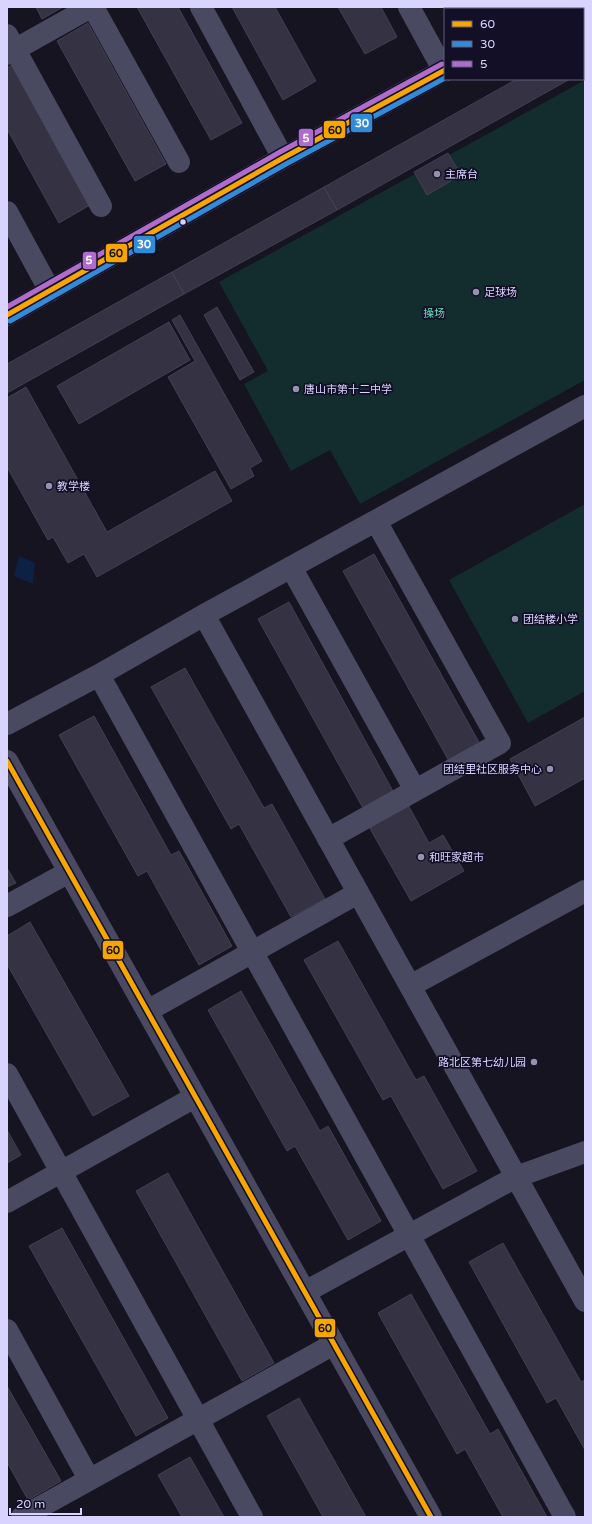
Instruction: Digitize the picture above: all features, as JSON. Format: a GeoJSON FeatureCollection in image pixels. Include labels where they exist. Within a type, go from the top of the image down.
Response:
{"type":"FeatureCollection","features":[{"type":"Feature","properties":{"kind":"street"},"geometry":{"type":"LineString","coordinates":[[101,206],[10,46],[92,7],[179,162]]}},
{"type":"Feature","properties":{"kind":"street"},"geometry":{"type":"LineString","coordinates":[[201,7],[283,158]]}},
{"type":"Feature","properties":{"kind":"street"},"geometry":{"type":"LineString","coordinates":[[7,315],[283,158],[444,71],[409,7]]}},
{"type":"Feature","properties":{"kind":"street"},"geometry":{"type":"LineString","coordinates":[[7,212],[50,291]]}},
{"type":"Feature","properties":{"kind":"street"},"geometry":{"type":"LineString","coordinates":[[7,724],[99,675],[204,615],[585,406]]}},
{"type":"Feature","properties":{"kind":"street"},"geometry":{"type":"LineString","coordinates":[[328,839],[500,743],[376,521]]}},
{"type":"Feature","properties":{"kind":"street"},"geometry":{"type":"LineString","coordinates":[[291,567],[415,790]]}},
{"type":"Feature","properties":{"kind":"street"},"geometry":{"type":"LineString","coordinates":[[204,615],[585,1301]]}},
{"type":"Feature","properties":{"kind":"street"},"geometry":{"type":"LineString","coordinates":[[99,675],[565,1517]]}},
{"type":"Feature","properties":{"kind":"street"},"geometry":{"type":"LineString","coordinates":[[7,760],[431,1517]]}},
{"type":"Feature","properties":{"kind":"street"},"geometry":{"type":"LineString","coordinates":[[7,906],[69,872]]}},
{"type":"Feature","properties":{"kind":"street"},"geometry":{"type":"LineString","coordinates":[[410,986],[585,891]]}},
{"type":"Feature","properties":{"kind":"street"},"geometry":{"type":"LineString","coordinates":[[147,1011],[358,894]]}},
{"type":"Feature","properties":{"kind":"street"},"geometry":{"type":"LineString","coordinates":[[7,1074],[252,1517]]}},
{"type":"Feature","properties":{"kind":"street"},"geometry":{"type":"LineString","coordinates":[[7,1202],[195,1097]]}},
{"type":"Feature","properties":{"kind":"street"},"geometry":{"type":"LineString","coordinates":[[305,1292],[516,1177],[585,1152]]}},
{"type":"Feature","properties":{"kind":"street"},"geometry":{"type":"LineString","coordinates":[[7,1330],[89,1478]]}},
{"type":"Feature","properties":{"kind":"street"},"geometry":{"type":"LineString","coordinates":[[22,1517],[89,1478],[334,1344]]}},
{"type":"Feature","properties":{"kind":"green space","name":"操场"},"geometry":{"type":"Polygon","coordinates":[[[585,80],[585,380],[360,504],[330,450],[291,471],[244,384],[268,371],[219,282],[585,80]]]}},
{"type":"Feature","properties":{"kind":"green space"},"geometry":{"type":"Polygon","coordinates":[[[585,504],[585,691],[528,723],[449,580],[585,504]]]}},
{"type":"Feature","properties":{"kind":"water"},"geometry":{"type":"Polygon","coordinates":[[[19,556],[35,563],[33,584],[14,576],[19,556]]]}},
{"type":"Feature","properties":{"kind":"building"},"geometry":{"type":"Polygon","coordinates":[[[36,7],[63,7],[42,19],[36,7]]]}},
{"type":"Feature","properties":{"kind":"building"},"geometry":{"type":"Polygon","coordinates":[[[137,7],[178,7],[242,123],[211,140],[137,7]]]}},
{"type":"Feature","properties":{"kind":"building"},"geometry":{"type":"Polygon","coordinates":[[[232,7],[275,7],[316,81],[283,100],[232,7]]]}},
{"type":"Feature","properties":{"kind":"building"},"geometry":{"type":"Polygon","coordinates":[[[338,7],[381,7],[397,37],[365,54],[338,7]]]}},
{"type":"Feature","properties":{"kind":"building"},"geometry":{"type":"Polygon","coordinates":[[[88,23],[166,164],[135,181],[57,41],[88,23]]]}},
{"type":"Feature","properties":{"kind":"building"},"geometry":{"type":"Polygon","coordinates":[[[585,40],[584,70],[584,41],[585,40]]]}},
{"type":"Feature","properties":{"kind":"building"},"geometry":{"type":"Polygon","coordinates":[[[12,65],[90,205],[59,223],[7,129],[7,68],[12,65]]]}},
{"type":"Feature","properties":{"kind":"building"},"geometry":{"type":"Polygon","coordinates":[[[515,80],[568,80],[337,210],[324,187],[515,80]]]}},
{"type":"Feature","properties":{"kind":"building","name":"主席台"},"geometry":{"type":"Polygon","coordinates":[[[448,153],[461,175],[427,195],[414,172],[448,153]]]}},
{"type":"Feature","properties":{"kind":"building"},"geometry":{"type":"Polygon","coordinates":[[[324,187],[337,210],[184,294],[172,272],[324,187]]]}},
{"type":"Feature","properties":{"kind":"building"},"geometry":{"type":"Polygon","coordinates":[[[172,272],[184,294],[7,393],[7,364],[172,272]]]}},
{"type":"Feature","properties":{"kind":"building"},"geometry":{"type":"Polygon","coordinates":[[[217,307],[254,372],[240,380],[204,315],[217,307]]]}},
{"type":"Feature","properties":{"kind":"building"},"geometry":{"type":"Polygon","coordinates":[[[180,315],[262,461],[250,468],[254,476],[231,489],[168,377],[195,361],[172,320],[180,315]]]}},
{"type":"Feature","properties":{"kind":"building"},"geometry":{"type":"Polygon","coordinates":[[[169,322],[190,360],[79,424],[57,386],[169,322]]]}},
{"type":"Feature","properties":{"kind":"building","name":"教学楼"},"geometry":{"type":"Polygon","coordinates":[[[26,387],[107,532],[215,471],[232,501],[97,577],[84,554],[68,563],[53,537],[48,540],[7,467],[7,398],[26,387]]]}},
{"type":"Feature","properties":{"kind":"building"},"geometry":{"type":"Polygon","coordinates":[[[374,554],[480,744],[449,761],[343,571],[374,554]]]}},
{"type":"Feature","properties":{"kind":"building"},"geometry":{"type":"Polygon","coordinates":[[[289,602],[394,793],[364,810],[258,619],[289,602]]]}},
{"type":"Feature","properties":{"kind":"building"},"geometry":{"type":"Polygon","coordinates":[[[185,668],[264,808],[272,804],[325,899],[291,917],[239,824],[231,829],[151,687],[185,668]]]}},
{"type":"Feature","properties":{"kind":"building"},"geometry":{"type":"Polygon","coordinates":[[[94,716],[171,855],[179,851],[232,946],[199,965],[147,871],[138,876],[59,735],[94,716]]]}},
{"type":"Feature","properties":{"kind":"building","name":"团结里社区服务中心"},"geometry":{"type":"Polygon","coordinates":[[[585,717],[585,778],[535,806],[510,759],[585,717]]]}},
{"type":"Feature","properties":{"kind":"building","name":"和旺家超市"},"geometry":{"type":"Polygon","coordinates":[[[407,803],[429,843],[443,835],[464,871],[411,901],[368,825],[407,803]]]}},
{"type":"Feature","properties":{"kind":"building"},"geometry":{"type":"Polygon","coordinates":[[[7,868],[16,883],[7,887],[7,868]]]}},
{"type":"Feature","properties":{"kind":"building"},"geometry":{"type":"Polygon","coordinates":[[[30,922],[129,1096],[93,1116],[7,964],[7,936],[30,922]]]}},
{"type":"Feature","properties":{"kind":"building"},"geometry":{"type":"Polygon","coordinates":[[[338,941],[416,1080],[424,1076],[477,1171],[443,1189],[391,1096],[383,1100],[304,960],[338,941]]]}},
{"type":"Feature","properties":{"kind":"building"},"geometry":{"type":"Polygon","coordinates":[[[241,991],[320,1131],[328,1126],[381,1221],[348,1240],[295,1146],[287,1151],[208,1010],[241,991]]]}},
{"type":"Feature","properties":{"kind":"building"},"geometry":{"type":"Polygon","coordinates":[[[7,1130],[21,1155],[7,1163],[7,1130]]]}},
{"type":"Feature","properties":{"kind":"building"},"geometry":{"type":"Polygon","coordinates":[[[168,1173],[274,1363],[242,1381],[136,1191],[168,1173]]]}},
{"type":"Feature","properties":{"kind":"building"},"geometry":{"type":"Polygon","coordinates":[[[62,1228],[168,1418],[136,1436],[29,1246],[62,1228]]]}},
{"type":"Feature","properties":{"kind":"building"},"geometry":{"type":"Polygon","coordinates":[[[503,1243],[581,1382],[585,1380],[585,1450],[556,1398],[547,1403],[469,1262],[503,1243]]]}},
{"type":"Feature","properties":{"kind":"building"},"geometry":{"type":"Polygon","coordinates":[[[411,1294],[490,1434],[498,1429],[547,1517],[503,1517],[465,1449],[457,1454],[378,1313],[411,1294]]]}},
{"type":"Feature","properties":{"kind":"building"},"geometry":{"type":"Polygon","coordinates":[[[7,1386],[61,1481],[28,1500],[7,1462],[7,1386]]]}},
{"type":"Feature","properties":{"kind":"building"},"geometry":{"type":"Polygon","coordinates":[[[299,1398],[366,1517],[323,1517],[267,1416],[299,1398]]]}},
{"type":"Feature","properties":{"kind":"building"},"geometry":{"type":"Polygon","coordinates":[[[190,1457],[224,1517],[182,1517],[158,1475],[190,1457]]]}},
{"type":"Feature","properties":{"kind":"transit line","name":"5"},"geometry":{"type":"LineString","coordinates":[[7,307],[280,152],[442,64]]}},
{"type":"Feature","properties":{"kind":"transit line","name":"60"},"geometry":{"type":"LineString","coordinates":[[7,315],[283,158],[444,71]]}},
{"type":"Feature","properties":{"kind":"transit line","name":"30"},"geometry":{"type":"LineString","coordinates":[[10,321],[286,164],[444,79]]}},
{"type":"Feature","properties":{"kind":"transit line","name":"60"},"geometry":{"type":"LineString","coordinates":[[7,761],[431,1517]]}},
{"type":"Feature","properties":{"kind":"place","name":"主席台"},"geometry":{"type":"Point","coordinates":[437,174]}},
{"type":"Feature","properties":{"kind":"place","name":"足球场"},"geometry":{"type":"Point","coordinates":[476,292]}},
{"type":"Feature","properties":{"kind":"place","name":"唐山市第十二中学"},"geometry":{"type":"Point","coordinates":[296,389]}},
{"type":"Feature","properties":{"kind":"place","name":"教学楼"},"geometry":{"type":"Point","coordinates":[49,486]}},
{"type":"Feature","properties":{"kind":"place","name":"团结楼小学"},"geometry":{"type":"Point","coordinates":[515,619]}},
{"type":"Feature","properties":{"kind":"place","name":"团结里社区服务中心"},"geometry":{"type":"Point","coordinates":[550,769]}},
{"type":"Feature","properties":{"kind":"place","name":"和旺家超市"},"geometry":{"type":"Point","coordinates":[421,857]}},
{"type":"Feature","properties":{"kind":"place","name":"路北区第七幼儿园"},"geometry":{"type":"Point","coordinates":[534,1062]}}]}
